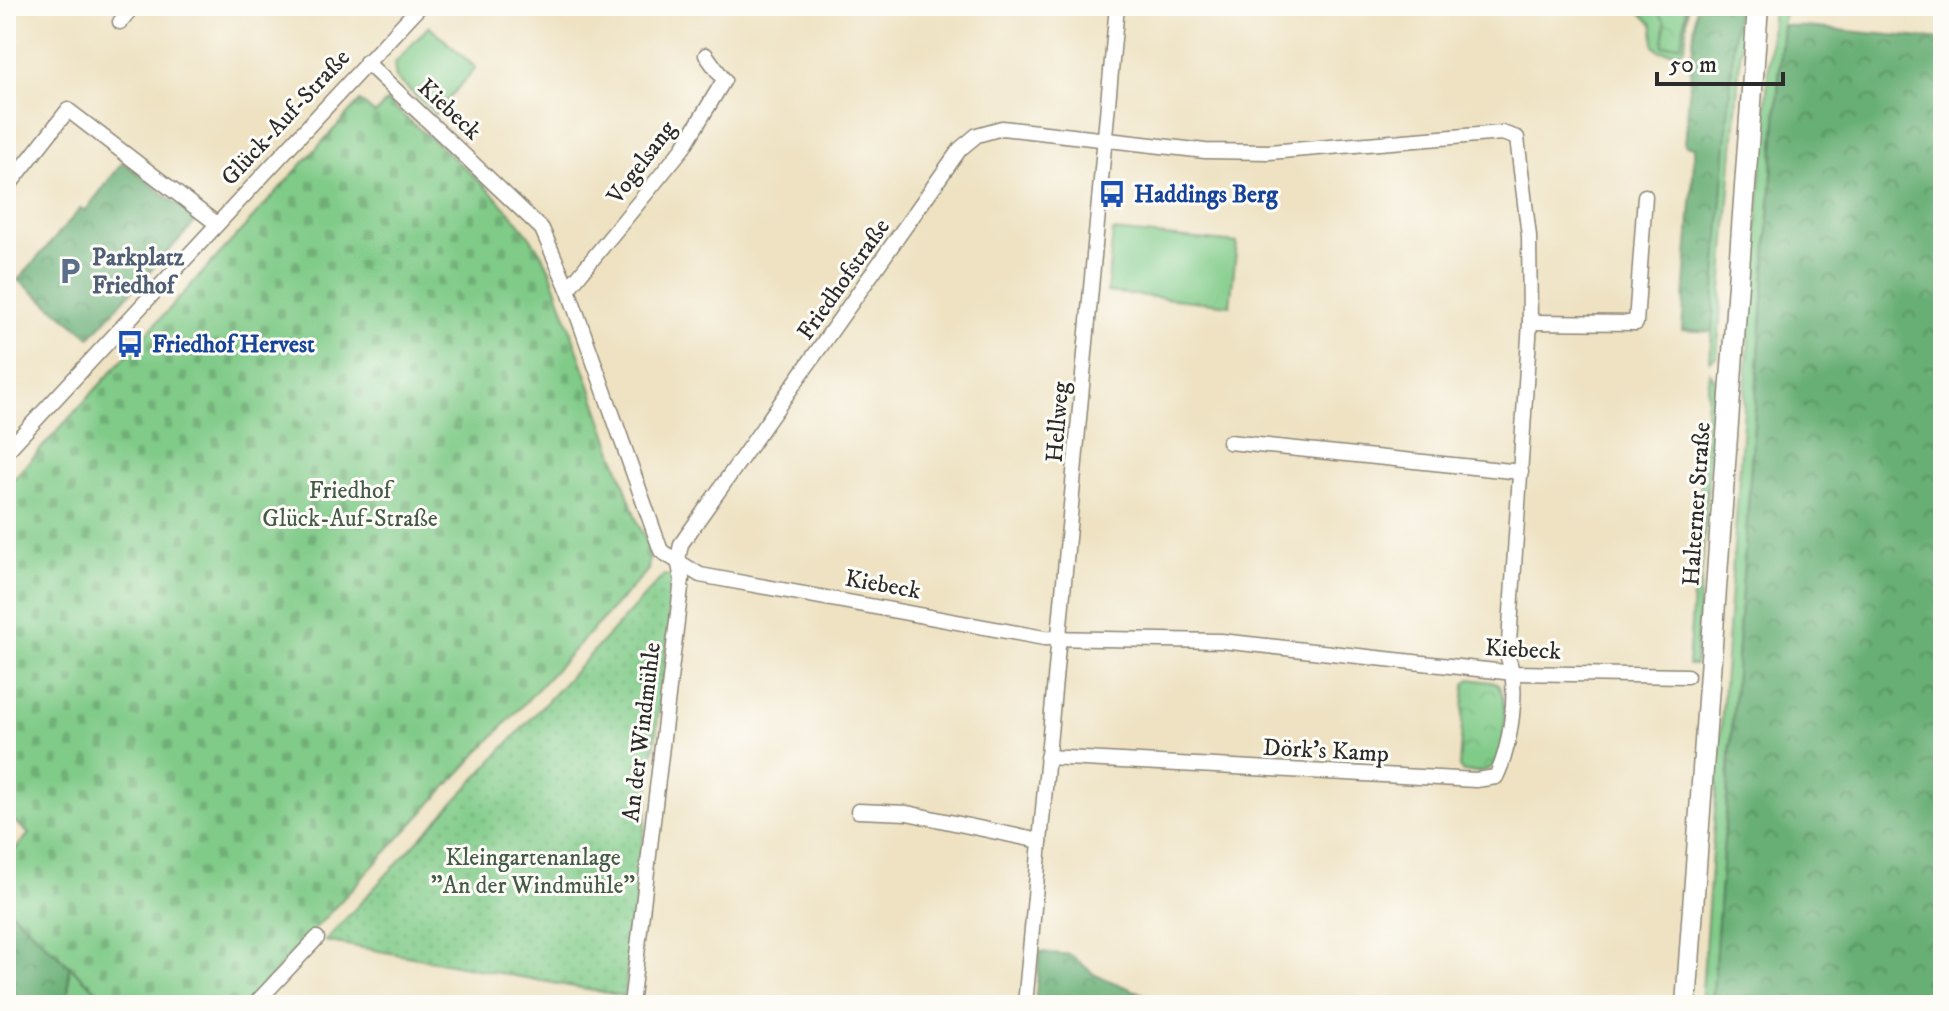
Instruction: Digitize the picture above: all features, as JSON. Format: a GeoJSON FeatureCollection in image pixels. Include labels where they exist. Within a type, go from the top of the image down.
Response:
{"type":"FeatureCollection","features":[{"type":"Feature","properties":{"kind":"main road","name":"Halterner Straße"},"geometry":{"type":"LineString","coordinates":[[1686,1005],[1758,6]]}},
{"type":"Feature","properties":{"kind":"street"},"geometry":{"type":"LineString","coordinates":[[120,22],[133,6]]}},
{"type":"Feature","properties":{"kind":"street","name":"Glück-Auf-Straße"},"geometry":{"type":"LineString","coordinates":[[6,452],[420,6]]}},
{"type":"Feature","properties":{"kind":"street","name":"Hellweg"},"geometry":{"type":"LineString","coordinates":[[1025,1005],[1117,6]]}},
{"type":"Feature","properties":{"kind":"street","name":"Vogelsang"},"geometry":{"type":"LineString","coordinates":[[568,289],[683,148],[724,80],[706,55]]}},
{"type":"Feature","properties":{"kind":"street","name":"Kiebeck"},"geometry":{"type":"LineString","coordinates":[[366,62],[542,229],[568,289],[661,551],[700,575],[1060,638],[1270,645],[1514,673],[1687,676]]}},
{"type":"Feature","properties":{"kind":"street"},"geometry":{"type":"LineString","coordinates":[[6,189],[68,110],[217,224]]}},
{"type":"Feature","properties":{"kind":"street","name":"Friedhofstraße"},"geometry":{"type":"LineString","coordinates":[[678,560],[681,544],[960,149],[977,135],[1002,128],[1107,140]]}},
{"type":"Feature","properties":{"kind":"street"},"geometry":{"type":"LineString","coordinates":[[1107,140],[1205,151],[1269,152],[1502,133],[1517,138],[1529,236],[1530,322],[1508,658],[1514,673]]}},
{"type":"Feature","properties":{"kind":"street"},"geometry":{"type":"LineString","coordinates":[[1530,322],[1636,323],[1645,196]]}},
{"type":"Feature","properties":{"kind":"street"},"geometry":{"type":"LineString","coordinates":[[1229,442],[1521,472]]}},
{"type":"Feature","properties":{"kind":"street","name":"An der Windmühle"},"geometry":{"type":"LineString","coordinates":[[631,1005],[682,579],[678,560]]}},
{"type":"Feature","properties":{"kind":"street","name":"Dörk's Kamp"},"geometry":{"type":"LineString","coordinates":[[1047,757],[1476,780],[1496,777],[1507,757],[1514,673]]}},
{"type":"Feature","properties":{"kind":"street"},"geometry":{"type":"LineString","coordinates":[[858,811],[907,813],[1040,841]]}},
{"type":"Feature","properties":{"kind":"street"},"geometry":{"type":"LineString","coordinates":[[254,1005],[317,938]]}},
{"type":"Feature","properties":{"kind":"green space"},"geometry":{"type":"Polygon","coordinates":[[[1634,6],[1688,6],[1685,47],[1679,52],[1659,51],[1654,46],[1653,25],[1634,6]]]}},
{"type":"Feature","properties":{"kind":"green space"},"geometry":{"type":"Polygon","coordinates":[[[1653,6],[1687,6],[1681,44],[1663,46],[1665,22],[1653,6]]]}},
{"type":"Feature","properties":{"kind":"green space"},"geometry":{"type":"Polygon","coordinates":[[[1696,6],[1736,6],[1712,332],[1682,330],[1695,147],[1685,145],[1696,6]]]}},
{"type":"Feature","properties":{"kind":"green space"},"geometry":{"type":"Polygon","coordinates":[[[1736,6],[1744,6],[1717,356],[1710,361],[1736,6]]]}},
{"type":"Feature","properties":{"kind":"green space"},"geometry":{"type":"Polygon","coordinates":[[[1773,6],[1784,6],[1712,1005],[1701,1005],[1773,6]]]}},
{"type":"Feature","properties":{"kind":"green space"},"geometry":{"type":"Polygon","coordinates":[[[1783,25],[1943,40],[1943,1005],[1712,1005],[1783,25]]]}},
{"type":"Feature","properties":{"kind":"green space"},"geometry":{"type":"Polygon","coordinates":[[[429,26],[476,68],[435,114],[396,78],[394,64],[429,26]]]}},
{"type":"Feature","properties":{"kind":"green space","name":"Friedhof Glück-Auf-Straße"},"geometry":{"type":"Polygon","coordinates":[[[360,101],[375,114],[387,101],[478,180],[538,248],[551,273],[638,524],[650,548],[648,570],[244,1005],[112,1005],[6,907],[6,859],[29,834],[6,814],[6,487],[360,101]]]}},
{"type":"Feature","properties":{"kind":"green space"},"geometry":{"type":"Polygon","coordinates":[[[123,162],[197,220],[90,337],[18,280],[81,208],[85,211],[123,162]]]}},
{"type":"Feature","properties":{"kind":"green space"},"geometry":{"type":"Polygon","coordinates":[[[1113,231],[1237,243],[1230,305],[1107,292],[1113,231]]]}},
{"type":"Feature","properties":{"kind":"green space"},"geometry":{"type":"Polygon","coordinates":[[[1709,372],[1715,379],[1695,665],[1688,665],[1709,372]]]}},
{"type":"Feature","properties":{"kind":"green space","name":"Kleingartenanlage \"An der Windmühle\""},"geometry":{"type":"Polygon","coordinates":[[[664,575],[675,578],[624,996],[325,941],[664,575]]]}},
{"type":"Feature","properties":{"kind":"green space"},"geometry":{"type":"Polygon","coordinates":[[[1470,679],[1497,683],[1503,699],[1504,737],[1502,749],[1491,768],[1463,772],[1459,767],[1465,684],[1470,679]]]}},
{"type":"Feature","properties":{"kind":"green space"},"geometry":{"type":"Polygon","coordinates":[[[6,907],[69,966],[68,1005],[23,1005],[6,980],[6,907]]]}},
{"type":"Feature","properties":{"kind":"green space"},"geometry":{"type":"Polygon","coordinates":[[[1040,952],[1071,955],[1095,975],[1146,995],[1155,1005],[1035,1005],[1040,952]]]}},
{"type":"Feature","properties":{"kind":"green space"},"geometry":{"type":"Polygon","coordinates":[[[69,966],[112,1005],[68,1005],[69,966]]]}},
{"type":"Feature","properties":{"kind":"place","name":"Haddings Berg"},"geometry":{"type":"Point","coordinates":[1112,194]}},
{"type":"Feature","properties":{"kind":"place","name":"Parkplatz Friedhof"},"geometry":{"type":"Point","coordinates":[70,271]}},
{"type":"Feature","properties":{"kind":"place","name":"Friedhof Hervest"},"geometry":{"type":"Point","coordinates":[130,344]}}]}
